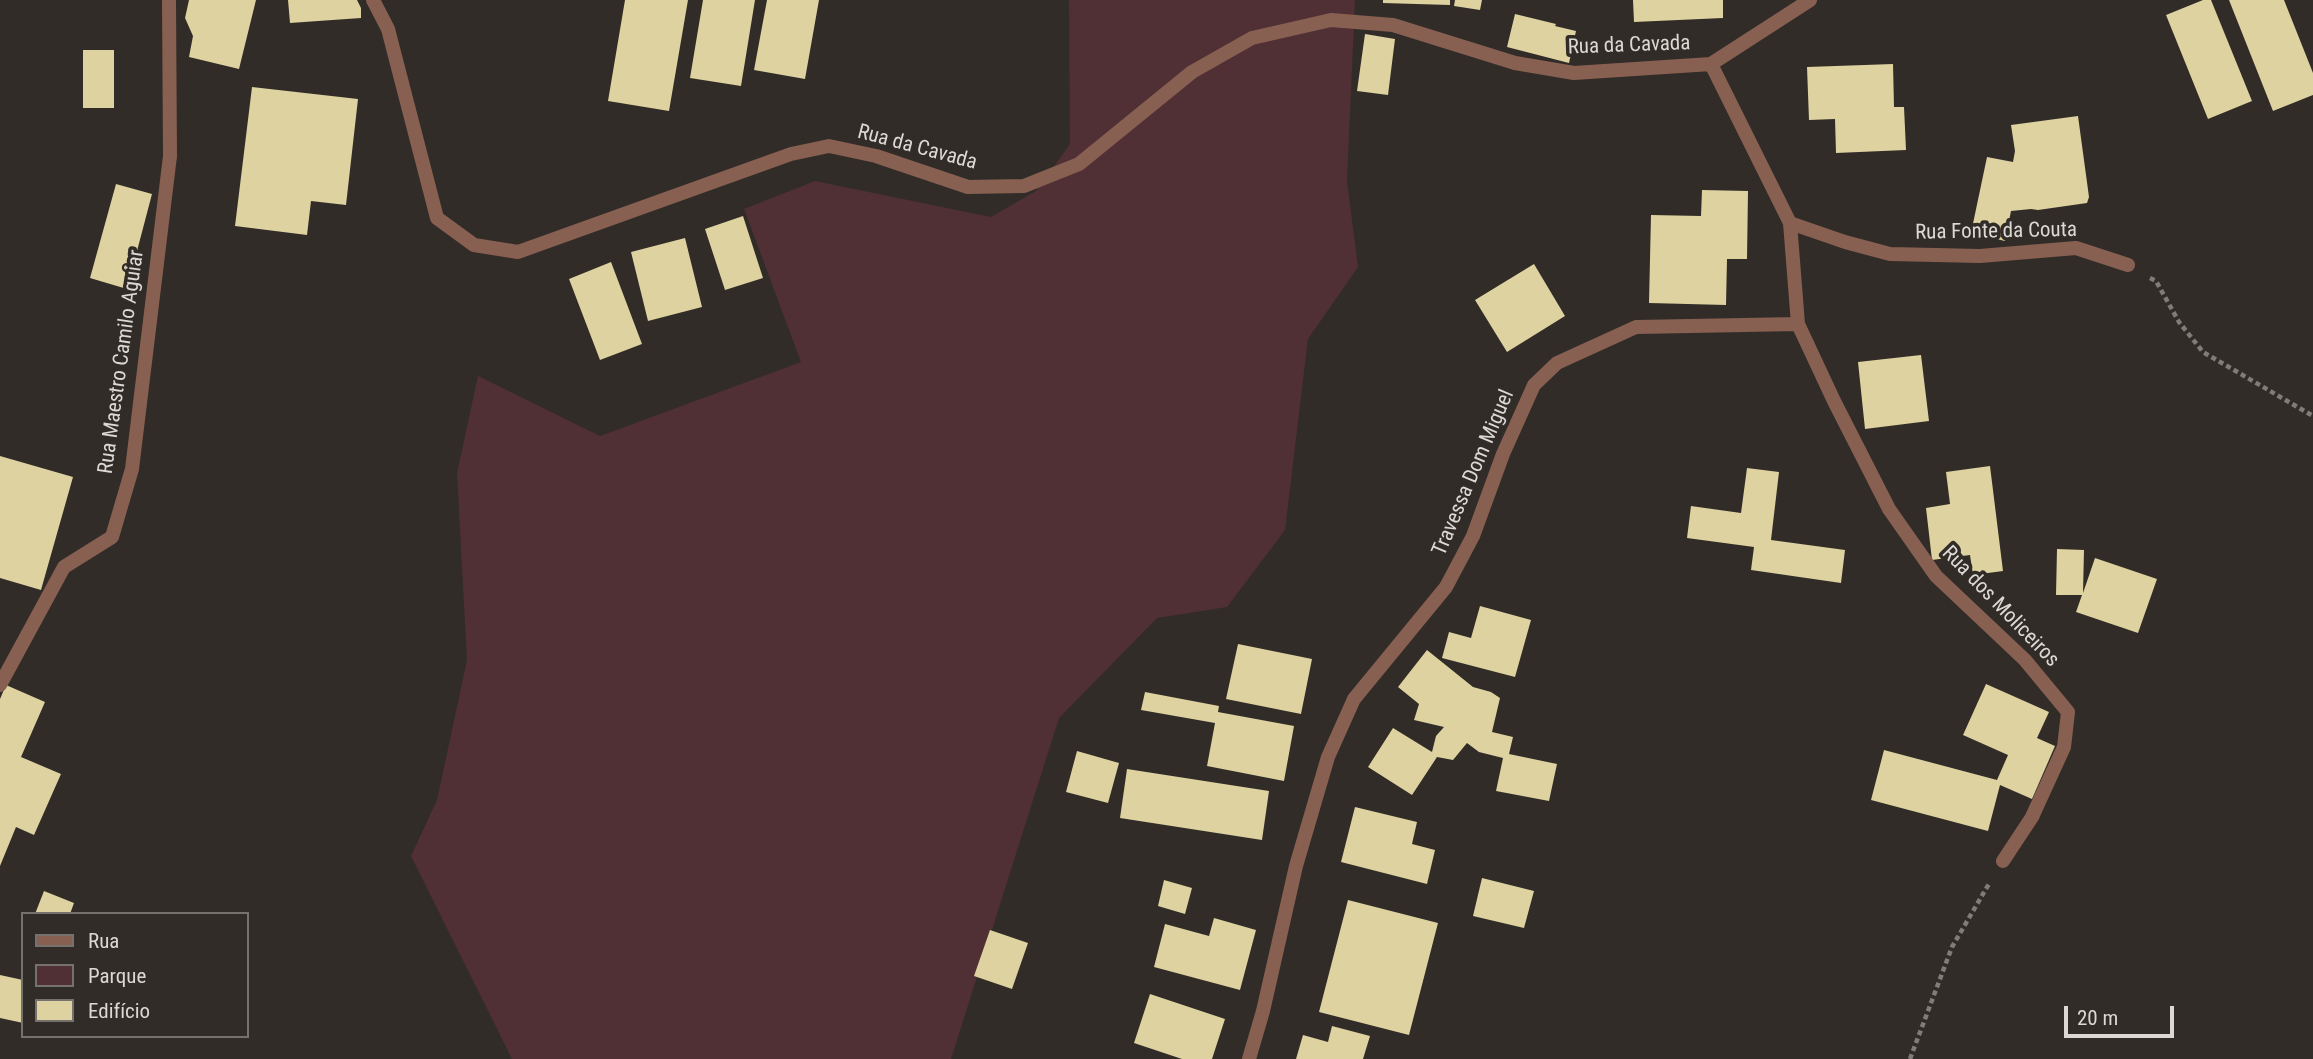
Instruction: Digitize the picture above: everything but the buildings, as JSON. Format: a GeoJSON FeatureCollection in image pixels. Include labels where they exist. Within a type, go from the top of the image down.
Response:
{"type":"FeatureCollection","features":[{"type":"Feature","properties":{"kind":"street","name":"Rua Maestro Camilo Aguiar"},"geometry":{"type":"LineString","coordinates":[[0,685],[64,567],[112,537],[132,468],[170,156],[169,0]]}},
{"type":"Feature","properties":{"kind":"street","name":"Rua da Cavada"},"geometry":{"type":"LineString","coordinates":[[373,0],[388,29],[437,218],[474,245],[518,252],[791,154],[829,146],[876,156],[968,187],[1024,186],[1079,164],[1192,72],[1252,38],[1331,20],[1393,25],[1515,63],[1574,73],[1711,64]]}},
{"type":"Feature","properties":{"kind":"street"},"geometry":{"type":"LineString","coordinates":[[1711,64],[1810,0]]}},
{"type":"Feature","properties":{"kind":"street","name":"Rua dos Moliceiros"},"geometry":{"type":"LineString","coordinates":[[1711,64],[1790,223],[1798,324],[1889,509],[1936,576],[2025,660],[2068,712],[2064,747],[2032,817],[2003,860]]}},
{"type":"Feature","properties":{"kind":"street","name":"Rua Fonte da Couta"},"geometry":{"type":"LineString","coordinates":[[1790,223],[1890,254],[1980,256],[2076,248],[2128,265]]}},
{"type":"Feature","properties":{"kind":"street","name":"Travessa Dom Miguel"},"geometry":{"type":"LineString","coordinates":[[1249,1059],[1264,1011],[1296,866],[1328,757],[1354,699],[1446,587],[1473,536],[1503,454],[1534,385],[1557,363],[1636,327],[1798,324]]}},
{"type":"Feature","properties":{"kind":"path"},"geometry":{"type":"LineString","coordinates":[[2128,265],[2156,281],[2179,322],[2203,352],[2313,416]]}},
{"type":"Feature","properties":{"kind":"path"},"geometry":{"type":"LineString","coordinates":[[1910,1059],[1952,947],[2003,860]]}},
{"type":"Feature","properties":{"kind":"green space"},"geometry":{"type":"Polygon","coordinates":[[[1069,0],[1355,0],[1347,181],[1358,267],[1308,339],[1285,530],[1227,607],[1157,618],[1059,718],[951,1059],[512,1059],[411,856],[437,800],[467,660],[457,473],[478,376],[600,436],[801,362],[744,209],[815,181],[991,217],[1036,191],[1070,144],[1069,0]]]}}]}
